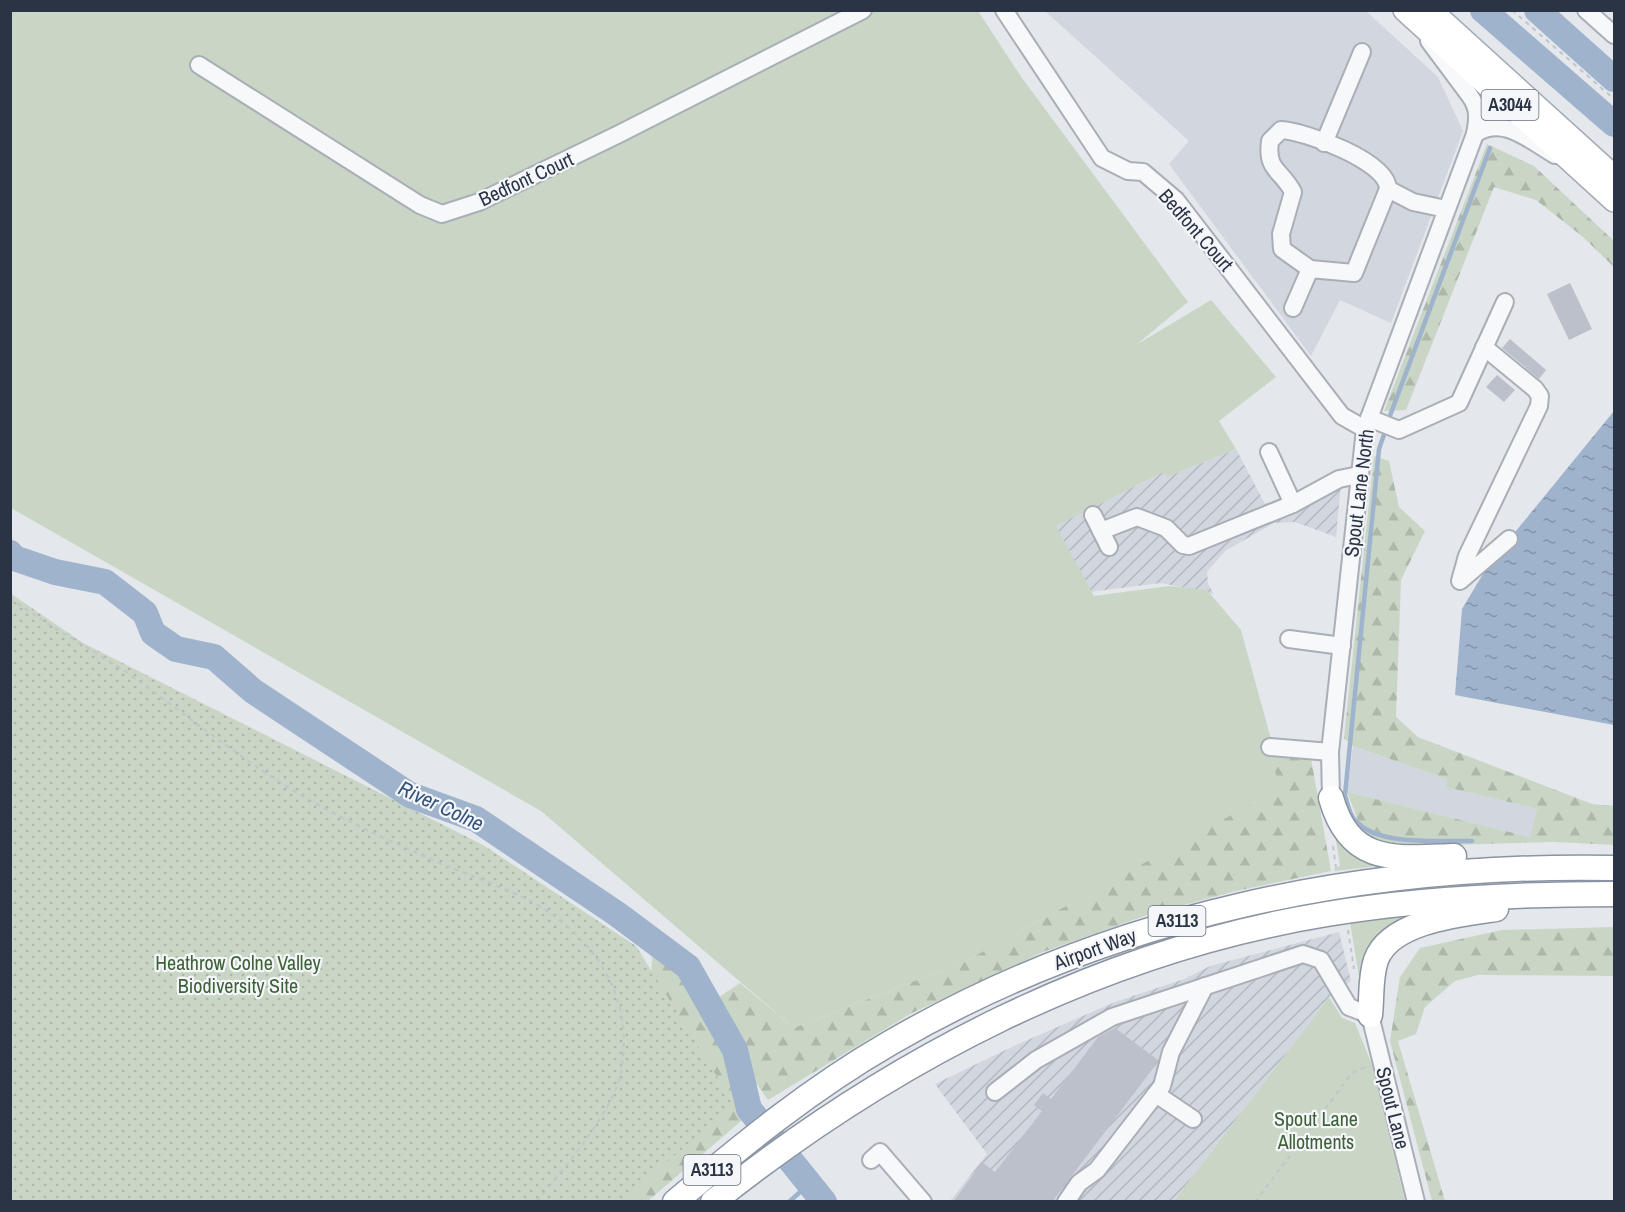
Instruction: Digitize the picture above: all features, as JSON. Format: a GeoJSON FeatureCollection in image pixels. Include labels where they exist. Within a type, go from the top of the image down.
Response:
{"type":"FeatureCollection","features":[{"type":"Feature","properties":{"kind":"highway"},"geometry":{"type":"LineString","coordinates":[[1331,798],[1338,819],[1347,832],[1363,847],[1383,856],[1515,855],[1586,867]]}},
{"type":"Feature","properties":{"kind":"highway","name":"Airport Way"},"geometry":{"type":"LineString","coordinates":[[675,1202],[750,1138],[891,1043],[1020,977],[1137,933],[1269,897],[1366,880],[1477,870],[1614,868]]}},
{"type":"Feature","properties":{"kind":"highway"},"geometry":{"type":"LineString","coordinates":[[1370,1015],[1371,984],[1377,957],[1392,937],[1412,926],[1477,912],[1515,907],[1543,893]]}},
{"type":"Feature","properties":{"kind":"highway","name":"Airport Way"},"geometry":{"type":"LineString","coordinates":[[713,1202],[767,1158],[874,1086],[1035,1002],[1136,963],[1260,928],[1325,914],[1416,902],[1543,893],[1614,894]]}},
{"type":"Feature","properties":{"kind":"main road","name":"A3044"},"geometry":{"type":"LineString","coordinates":[[1416,13],[1614,201]]}},
{"type":"Feature","properties":{"kind":"main road","name":"A3044"},"geometry":{"type":"LineString","coordinates":[[1416,13],[1614,176]]}},
{"type":"Feature","properties":{"kind":"street","name":"Bedfont Court"},"geometry":{"type":"LineString","coordinates":[[199,65],[410,199],[442,214],[479,202],[609,140],[863,10]]}},
{"type":"Feature","properties":{"kind":"street","name":"Bedfont Court"},"geometry":{"type":"LineString","coordinates":[[1004,10],[1102,158],[1128,171],[1143,172],[1176,200],[1342,416],[1377,424]]}},
{"type":"Feature","properties":{"kind":"street"},"geometry":{"type":"LineString","coordinates":[[1586,10],[1614,35]]}},
{"type":"Feature","properties":{"kind":"street","name":"Spout Lane North"},"geometry":{"type":"LineString","coordinates":[[1331,798],[1330,752],[1359,475],[1478,117],[1476,105],[1416,13]]}},
{"type":"Feature","properties":{"kind":"street"},"geometry":{"type":"LineString","coordinates":[[1324,143],[1362,52]]}},
{"type":"Feature","properties":{"kind":"street"},"geometry":{"type":"LineString","coordinates":[[1474,134],[1484,127],[1502,126],[1584,172]]}},
{"type":"Feature","properties":{"kind":"street"},"geometry":{"type":"LineString","coordinates":[[1281,130],[1293,131],[1324,143],[1356,156],[1378,169],[1388,182],[1388,189],[1354,273],[1310,269],[1282,249],[1281,234],[1293,192],[1272,167],[1268,157],[1269,141],[1281,130]]}},
{"type":"Feature","properties":{"kind":"street"},"geometry":{"type":"LineString","coordinates":[[1388,189],[1413,202],[1446,209]]}},
{"type":"Feature","properties":{"kind":"street"},"geometry":{"type":"LineString","coordinates":[[1293,308],[1310,269]]}},
{"type":"Feature","properties":{"kind":"street"},"geometry":{"type":"LineString","coordinates":[[1377,424],[1399,430],[1459,403],[1505,302]]}},
{"type":"Feature","properties":{"kind":"street"},"geometry":{"type":"LineString","coordinates":[[1484,347],[1535,389],[1540,396],[1539,406],[1467,556],[1460,581],[1509,539]]}},
{"type":"Feature","properties":{"kind":"street"},"geometry":{"type":"LineString","coordinates":[[1269,452],[1293,504]]}},
{"type":"Feature","properties":{"kind":"street"},"geometry":{"type":"LineString","coordinates":[[1101,531],[1137,517],[1166,528],[1183,545],[1189,546],[1293,504],[1339,479],[1359,475]]}},
{"type":"Feature","properties":{"kind":"street"},"geometry":{"type":"LineString","coordinates":[[1093,514],[1109,547]]}},
{"type":"Feature","properties":{"kind":"street"},"geometry":{"type":"LineString","coordinates":[[1289,639],[1342,646]]}},
{"type":"Feature","properties":{"kind":"street"},"geometry":{"type":"LineString","coordinates":[[1270,747],[1330,752]]}},
{"type":"Feature","properties":{"kind":"street"},"geometry":{"type":"LineString","coordinates":[[995,1092],[1036,1060],[1112,1017],[1303,954],[1321,960],[1349,1006],[1370,1015]]}},
{"type":"Feature","properties":{"kind":"street"},"geometry":{"type":"LineString","coordinates":[[1066,1202],[1079,1183],[1097,1170],[1162,1086],[1172,1052],[1205,986]]}},
{"type":"Feature","properties":{"kind":"street","name":"Spout Lane"},"geometry":{"type":"LineString","coordinates":[[1370,1015],[1416,1202]]}},
{"type":"Feature","properties":{"kind":"street"},"geometry":{"type":"LineString","coordinates":[[1156,1094],[1193,1119]]}},
{"type":"Feature","properties":{"kind":"street"},"geometry":{"type":"LineString","coordinates":[[871,1160],[880,1152],[923,1202]]}},
{"type":"Feature","properties":{"kind":"path"},"geometry":{"type":"LineString","coordinates":[[1512,10],[1614,99]]}},
{"type":"Feature","properties":{"kind":"path"},"geometry":{"type":"LineString","coordinates":[[10,598],[83,643],[315,803],[386,839],[534,903],[571,930],[595,956],[614,985],[623,1016],[621,1073],[605,1108],[564,1168],[536,1202]]}},
{"type":"Feature","properties":{"kind":"path"},"geometry":{"type":"LineString","coordinates":[[1347,924],[1355,975]]}},
{"type":"Feature","properties":{"kind":"path"},"geometry":{"type":"LineString","coordinates":[[1255,1202],[1352,1072],[1382,1061]]}},
{"type":"Feature","properties":{"kind":"shaded area"},"geometry":{"type":"Polygon","coordinates":[[[1045,11],[1366,11],[1438,77],[1463,131],[1391,323],[1340,300],[1311,356],[1169,164],[1189,141],[1045,11]]]}},
{"type":"Feature","properties":{"kind":"shaded area"},"geometry":{"type":"Polygon","coordinates":[[[1236,449],[1265,504],[1342,473],[1336,537],[1295,522],[1274,523],[1225,551],[1207,572],[1208,584],[1214,594],[1161,583],[1089,592],[1053,527],[1163,472],[1167,477],[1236,449]]]}},
{"type":"Feature","properties":{"kind":"shaded area"},"geometry":{"type":"Polygon","coordinates":[[[1353,746],[1447,779],[1446,787],[1537,809],[1530,837],[1347,792],[1353,746]]]}},
{"type":"Feature","properties":{"kind":"shaded area"},"geometry":{"type":"Polygon","coordinates":[[[1339,932],[1351,981],[1329,997],[1174,1201],[950,1201],[987,1154],[935,1084],[1016,1045],[1115,1002],[1184,979],[1210,966],[1339,932]]]}},
{"type":"Feature","properties":{"kind":"green space"},"geometry":{"type":"Polygon","coordinates":[[[11,11],[978,11],[1022,78],[1188,302],[1136,345],[1211,300],[1276,377],[1219,421],[1236,449],[1167,477],[1163,472],[1056,526],[1094,596],[1169,586],[1207,590],[1241,630],[1271,739],[1270,754],[1281,788],[966,961],[794,1028],[541,811],[11,508],[11,11]]]}},
{"type":"Feature","properties":{"kind":"green space"},"geometry":{"type":"Polygon","coordinates":[[[1487,144],[1534,166],[1614,241],[1614,267],[1583,237],[1536,200],[1494,187],[1406,410],[1384,411],[1487,144]]]}},
{"type":"Feature","properties":{"kind":"green space"},"geometry":{"type":"Polygon","coordinates":[[[1374,456],[1389,461],[1399,507],[1425,531],[1401,580],[1396,717],[1418,737],[1592,804],[1614,806],[1614,845],[1555,842],[1410,846],[1365,838],[1347,792],[1530,837],[1537,809],[1446,787],[1447,779],[1353,746],[1344,738],[1374,456]]]}},
{"type":"Feature","properties":{"kind":"green space","name":"Heathrow Colne Valley Biodiversity Site"},"geometry":{"type":"Polygon","coordinates":[[[10,593],[83,643],[483,845],[636,946],[734,1104],[622,1201],[11,1201],[10,593]]]}},
{"type":"Feature","properties":{"kind":"green space"},"geometry":{"type":"Polygon","coordinates":[[[1270,754],[1311,758],[1331,871],[1236,891],[1147,915],[1043,952],[910,1014],[768,1100],[746,1069],[719,997],[740,983],[794,1028],[966,961],[1280,788],[1270,754]]]}},
{"type":"Feature","properties":{"kind":"green space"},"geometry":{"type":"Polygon","coordinates":[[[1332,815],[1404,863],[1335,871],[1334,868],[1340,866],[1332,815]]]}},
{"type":"Feature","properties":{"kind":"green space"},"geometry":{"type":"Polygon","coordinates":[[[1421,912],[1405,917],[1390,929],[1363,1003],[1358,1003],[1359,977],[1350,922],[1421,912]]]}},
{"type":"Feature","properties":{"kind":"green space"},"geometry":{"type":"Polygon","coordinates":[[[1614,927],[1614,976],[1478,975],[1455,981],[1425,1007],[1416,1034],[1398,1041],[1445,1201],[1432,1201],[1390,1041],[1400,977],[1420,948],[1502,930],[1614,927]]]}},
{"type":"Feature","properties":{"kind":"green space"},"geometry":{"type":"Polygon","coordinates":[[[652,957],[680,970],[718,1042],[747,1116],[648,1201],[563,1202],[651,983],[652,957]]]}},
{"type":"Feature","properties":{"kind":"green space","name":"Spout Lane Allotments"},"geometry":{"type":"Polygon","coordinates":[[[1329,997],[1342,1018],[1355,1023],[1372,1065],[1405,1201],[1174,1201],[1329,997]]]}},
{"type":"Feature","properties":{"kind":"water"},"geometry":{"type":"Polygon","coordinates":[[[1614,411],[1614,725],[1455,695],[1462,609],[1489,564],[1614,411]]]}},
{"type":"Feature","properties":{"kind":"building"},"geometry":{"type":"Polygon","coordinates":[[[1570,283],[1592,329],[1569,340],[1547,294],[1570,283]]]}},
{"type":"Feature","properties":{"kind":"building"},"geometry":{"type":"Polygon","coordinates":[[[1510,339],[1546,370],[1539,379],[1502,348],[1510,339]]]}},
{"type":"Feature","properties":{"kind":"building"},"geometry":{"type":"Polygon","coordinates":[[[1497,375],[1515,390],[1504,402],[1486,387],[1497,375]]]}},
{"type":"Feature","properties":{"kind":"building"},"geometry":{"type":"Polygon","coordinates":[[[1115,1028],[1158,1060],[1157,1063],[1052,1202],[953,1202],[982,1162],[995,1172],[1042,1111],[1034,1105],[1043,1093],[1051,1099],[1098,1037],[1115,1028]]]}},
{"type":"Feature","properties":{"kind":"waterway"},"geometry":{"type":"LineString","coordinates":[[1483,10],[1614,124]]}},
{"type":"Feature","properties":{"kind":"waterway"},"geometry":{"type":"LineString","coordinates":[[1537,10],[1614,79]]}},
{"type":"Feature","properties":{"kind":"waterway"},"geometry":{"type":"LineString","coordinates":[[1388,421],[1490,148]]}},
{"type":"Feature","properties":{"kind":"waterway"},"geometry":{"type":"LineString","coordinates":[[1386,429],[1379,449],[1345,795],[1353,818],[1369,831],[1382,836],[1413,840],[1472,841]]}},
{"type":"Feature","properties":{"kind":"waterway","name":"River Colne"},"geometry":{"type":"LineString","coordinates":[[10,553],[14,558],[55,572],[105,582],[145,613],[153,633],[176,649],[214,657],[253,691],[410,795],[476,819],[617,914],[688,967],[735,1050],[749,1109],[824,1202]]}},
{"type":"Feature","properties":{"kind":"waterway","name":"River Colne"},"geometry":{"type":"LineString","coordinates":[[789,1202],[810,1183]]}}]}
